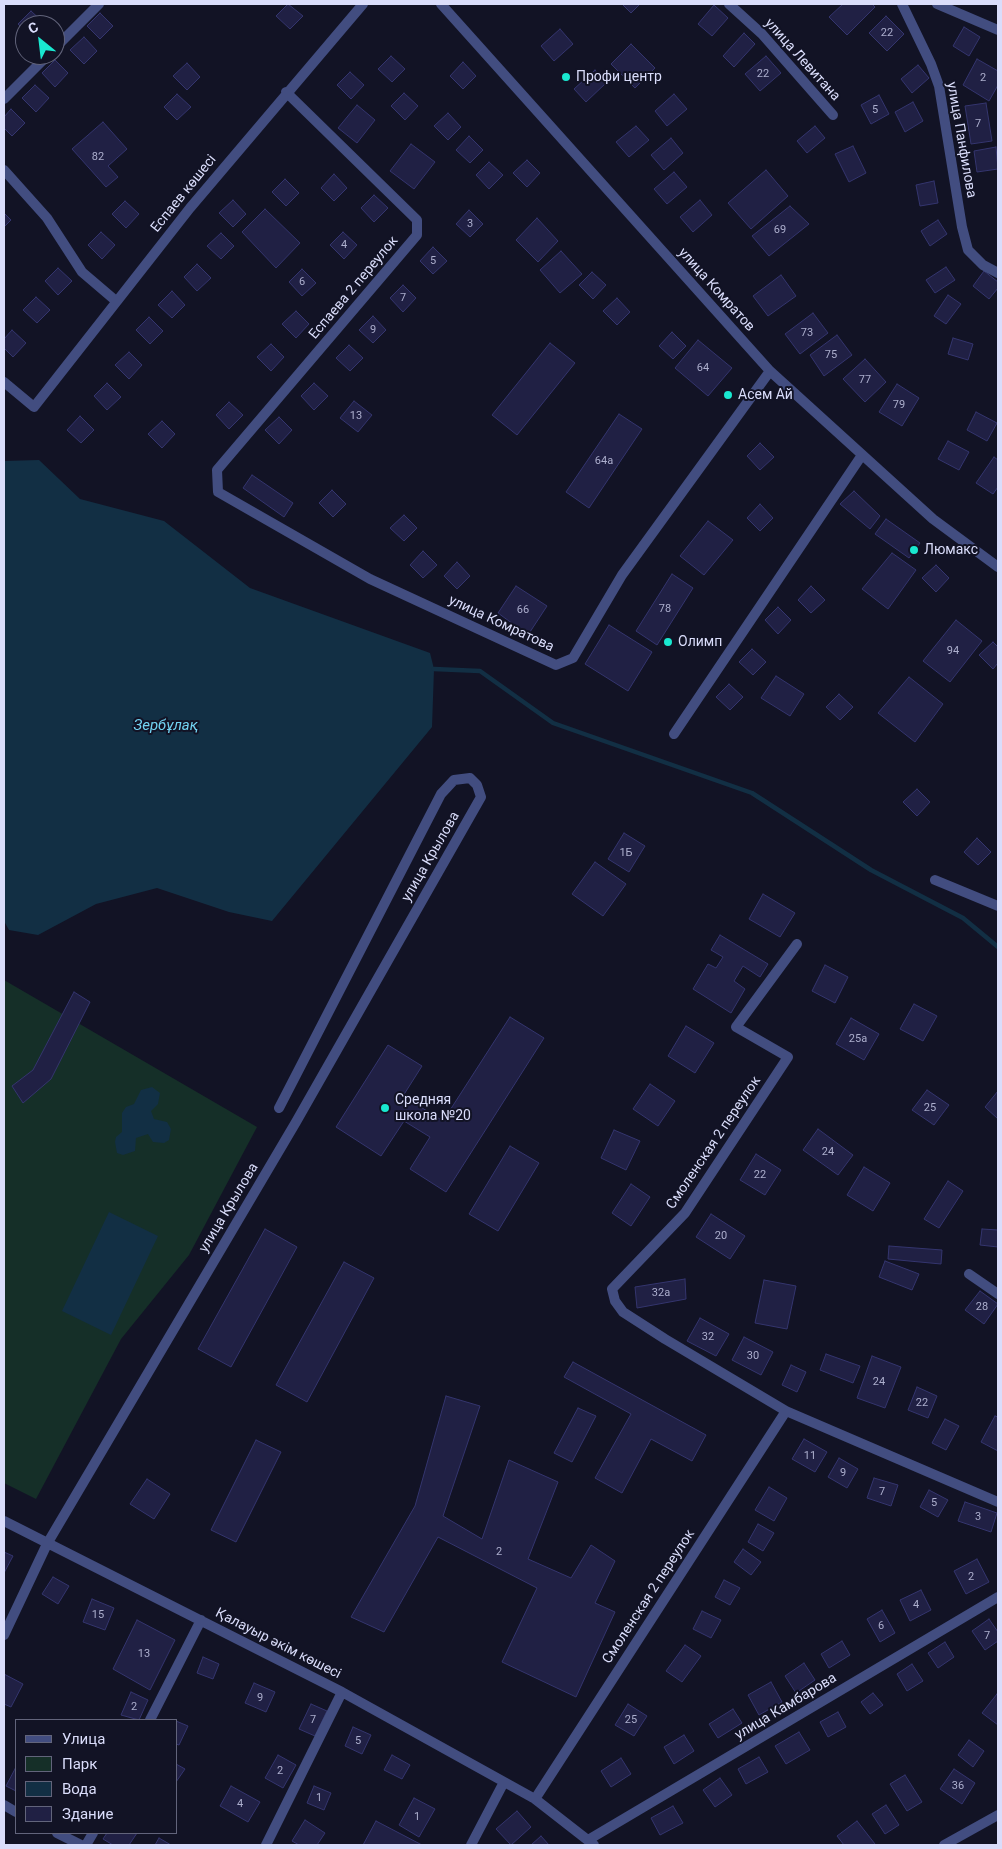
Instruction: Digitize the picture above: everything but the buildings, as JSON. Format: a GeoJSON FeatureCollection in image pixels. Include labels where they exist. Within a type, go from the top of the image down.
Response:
{"type":"FeatureCollection","features":[{"type":"Feature","properties":{"kind":"street"},"geometry":{"type":"LineString","coordinates":[[65,38],[99,4]]}},
{"type":"Feature","properties":{"kind":"street","name":"Еспаев көшесі"},"geometry":{"type":"LineString","coordinates":[[4,382],[34,407],[116,301],[286,92],[363,4]]}},
{"type":"Feature","properties":{"kind":"street","name":"улица Комратов"},"geometry":{"type":"LineString","coordinates":[[441,4],[770,371],[934,519],[998,567]]}},
{"type":"Feature","properties":{"kind":"street","name":"улица Левитана"},"geometry":{"type":"LineString","coordinates":[[729,4],[762,34],[833,115]]}},
{"type":"Feature","properties":{"kind":"street","name":"улица Панфилова"},"geometry":{"type":"LineString","coordinates":[[902,4],[932,64],[939,86],[962,227],[968,250],[984,265],[998,273]]}},
{"type":"Feature","properties":{"kind":"street"},"geometry":{"type":"LineString","coordinates":[[937,4],[998,30]]}},
{"type":"Feature","properties":{"kind":"street"},"geometry":{"type":"LineString","coordinates":[[4,99],[38,65]]}},
{"type":"Feature","properties":{"kind":"street","name":"Еспаева 2 переулок"},"geometry":{"type":"LineString","coordinates":[[218,492],[217,470],[417,235],[417,220],[286,92]]}},
{"type":"Feature","properties":{"kind":"street"},"geometry":{"type":"LineString","coordinates":[[4,170],[47,218],[82,272],[116,301]]}},
{"type":"Feature","properties":{"kind":"street","name":"улица Комратова"},"geometry":{"type":"LineString","coordinates":[[218,492],[370,579],[556,665],[573,658],[622,575],[770,371]]}},
{"type":"Feature","properties":{"kind":"street"},"geometry":{"type":"LineString","coordinates":[[674,734],[862,455]]}},
{"type":"Feature","properties":{"kind":"street","name":"улица Крылова"},"geometry":{"type":"LineString","coordinates":[[4,1635],[47,1544],[296,1122],[481,797],[477,785],[470,778],[454,780],[441,794],[279,1108]]}},
{"type":"Feature","properties":{"kind":"street"},"geometry":{"type":"LineString","coordinates":[[935,880],[998,906]]}},
{"type":"Feature","properties":{"kind":"street","name":"Смоленская 2 переулок"},"geometry":{"type":"LineString","coordinates":[[797,944],[736,1026],[788,1057],[685,1213],[612,1289],[615,1301],[623,1312],[786,1411],[998,1502]]}},
{"type":"Feature","properties":{"kind":"street"},"geometry":{"type":"LineString","coordinates":[[969,1274],[998,1294]]}},
{"type":"Feature","properties":{"kind":"street","name":"Смоленская 2 переулок"},"geometry":{"type":"LineString","coordinates":[[535,1799],[786,1411]]}},
{"type":"Feature","properties":{"kind":"street","name":"Қалауыр әкім көшесі"},"geometry":{"type":"LineString","coordinates":[[4,1521],[342,1692],[535,1799],[591,1843]]}},
{"type":"Feature","properties":{"kind":"street","name":"улица Камбарова"},"geometry":{"type":"LineString","coordinates":[[591,1843],[998,1597]]}},
{"type":"Feature","properties":{"kind":"street"},"geometry":{"type":"LineString","coordinates":[[151,1719],[201,1620]]}},
{"type":"Feature","properties":{"kind":"street"},"geometry":{"type":"LineString","coordinates":[[266,1845],[342,1692]]}},
{"type":"Feature","properties":{"kind":"street"},"geometry":{"type":"LineString","coordinates":[[471,1845],[504,1782]]}},
{"type":"Feature","properties":{"kind":"street"},"geometry":{"type":"LineString","coordinates":[[4,1805],[15,1811]]}},
{"type":"Feature","properties":{"kind":"street"},"geometry":{"type":"LineString","coordinates":[[944,1845],[998,1815]]}},
{"type":"Feature","properties":{"kind":"street"},"geometry":{"type":"LineString","coordinates":[[59,1834],[81,1845]]}},
{"type":"Feature","properties":{"kind":"street"},"geometry":{"type":"LineString","coordinates":[[86,1845],[92,1834]]}},
{"type":"Feature","properties":{"kind":"green space"},"geometry":{"type":"Polygon","coordinates":[[[4,980],[257,1127],[189,1255],[121,1339],[36,1499],[4,1483],[4,980]]]}},
{"type":"Feature","properties":{"kind":"water","name":"Зербұлақ"},"geometry":{"type":"Polygon","coordinates":[[[39,460],[80,499],[164,521],[250,588],[430,653],[434,669],[432,727],[272,921],[229,912],[157,888],[96,904],[38,935],[9,930],[4,921],[4,461],[39,460]]]}},
{"type":"Feature","properties":{"kind":"water"},"geometry":{"type":"Polygon","coordinates":[[[152,1087],[160,1093],[158,1104],[151,1111],[154,1119],[167,1122],[171,1129],[169,1140],[164,1143],[153,1142],[148,1134],[136,1138],[135,1151],[123,1155],[117,1153],[115,1142],[116,1137],[122,1132],[122,1113],[126,1107],[134,1104],[141,1090],[152,1087]]]}},
{"type":"Feature","properties":{"kind":"water"},"geometry":{"type":"Polygon","coordinates":[[[109,1212],[158,1236],[111,1335],[62,1311],[109,1212]]]}},
{"type":"Feature","properties":{"kind":"waterway"},"geometry":{"type":"LineString","coordinates":[[434,669],[480,671],[553,723],[752,793],[871,870],[963,918],[998,947]]}},
{"type":"Feature","properties":{"kind":"place","name":"Профи центр"},"geometry":{"type":"Point","coordinates":[566,77]}},
{"type":"Feature","properties":{"kind":"place","name":"Асем Ай"},"geometry":{"type":"Point","coordinates":[728,395]}},
{"type":"Feature","properties":{"kind":"place","name":"Люмакс"},"geometry":{"type":"Point","coordinates":[914,550]}},
{"type":"Feature","properties":{"kind":"place","name":"Олимп"},"geometry":{"type":"Point","coordinates":[668,642]}},
{"type":"Feature","properties":{"kind":"place","name":"Средняя школа №20"},"geometry":{"type":"Point","coordinates":[385,1108]}}]}
